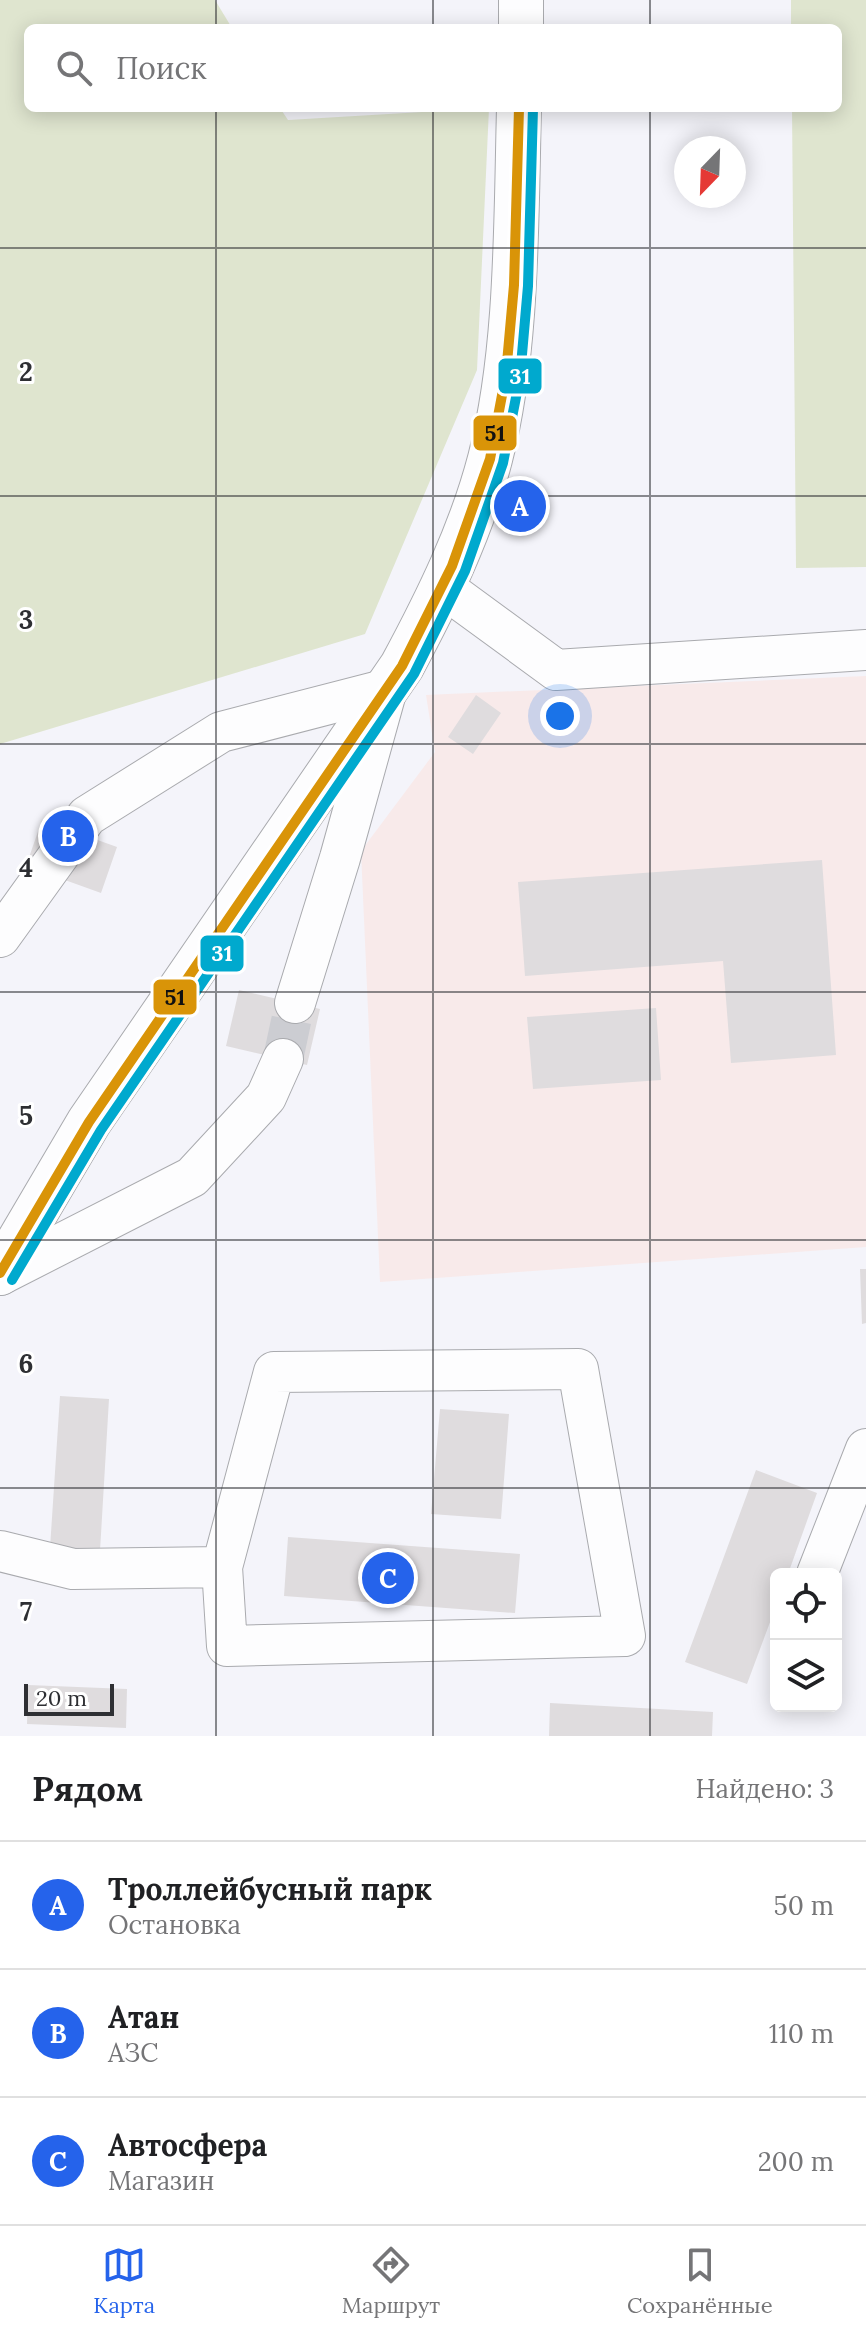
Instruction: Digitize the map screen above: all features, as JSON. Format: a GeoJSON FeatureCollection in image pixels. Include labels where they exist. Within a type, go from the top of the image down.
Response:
{"type":"FeatureCollection","features":[{"type":"Feature","properties":{"kind":"highway"},"geometry":{"type":"LineString","coordinates":[[521,0],[521,24]]}},
{"type":"Feature","properties":{"kind":"highway"},"geometry":{"type":"LineString","coordinates":[[0,1274],[89,1122],[387,689],[444,588],[490,460],[506,375],[519,112]]}},
{"type":"Feature","properties":{"kind":"street"},"geometry":{"type":"LineString","coordinates":[[444,588],[556,670],[866,650]]}},
{"type":"Feature","properties":{"kind":"street"},"geometry":{"type":"LineString","coordinates":[[0,937],[87,816],[221,732],[387,689]]}},
{"type":"Feature","properties":{"kind":"street"},"geometry":{"type":"LineString","coordinates":[[295,1003],[340,858],[387,689]]}},
{"type":"Feature","properties":{"kind":"street"},"geometry":{"type":"LineString","coordinates":[[0,1274],[192,1177],[266,1097],[283,1059]]}},
{"type":"Feature","properties":{"kind":"street"},"geometry":{"type":"LineString","coordinates":[[578,1369],[625,1636],[227,1646],[222,1567],[274,1372],[578,1369]]}},
{"type":"Feature","properties":{"kind":"street"},"geometry":{"type":"LineString","coordinates":[[819,1568],[866,1449]]}},
{"type":"Feature","properties":{"kind":"street"},"geometry":{"type":"LineString","coordinates":[[0,1551],[73,1569],[222,1567]]}},
{"type":"Feature","properties":{"kind":"shaded area"},"geometry":{"type":"Polygon","coordinates":[[[866,676],[866,1247],[380,1282],[361,851],[435,752],[426,695],[866,676]]]}},
{"type":"Feature","properties":{"kind":"green space"},"geometry":{"type":"Polygon","coordinates":[[[0,0],[215,0],[230,24],[24,24],[24,112],[283,112],[288,120],[422,112],[489,112],[477,370],[365,634],[0,744],[0,0]]]}},
{"type":"Feature","properties":{"kind":"green space"},"geometry":{"type":"Polygon","coordinates":[[[791,0],[866,0],[866,567],[796,568],[792,112],[842,112],[842,24],[791,24],[791,0]]]}},
{"type":"Feature","properties":{"kind":"building"},"geometry":{"type":"Polygon","coordinates":[[[476,695],[501,713],[473,754],[448,737],[476,695]]]}},
{"type":"Feature","properties":{"kind":"building"},"geometry":{"type":"Polygon","coordinates":[[[42,820],[117,847],[101,893],[26,866],[42,820]]]}},
{"type":"Feature","properties":{"kind":"building"},"geometry":{"type":"Polygon","coordinates":[[[822,860],[836,1055],[731,1063],[723,961],[525,976],[518,882],[822,860]]]}},
{"type":"Feature","properties":{"kind":"building"},"geometry":{"type":"Polygon","coordinates":[[[239,990],[320,1009],[307,1065],[226,1046],[239,990]]]}},
{"type":"Feature","properties":{"kind":"building"},"geometry":{"type":"Polygon","coordinates":[[[656,1008],[661,1080],[533,1089],[527,1017],[656,1008]]]}},
{"type":"Feature","properties":{"kind":"building"},"geometry":{"type":"Polygon","coordinates":[[[860,1269],[866,1269],[866,1323],[862,1324],[860,1269]]]}},
{"type":"Feature","properties":{"kind":"building"},"geometry":{"type":"Polygon","coordinates":[[[60,1396],[109,1399],[100,1551],[50,1548],[60,1396]]]}},
{"type":"Feature","properties":{"kind":"building"},"geometry":{"type":"Polygon","coordinates":[[[440,1409],[509,1414],[501,1519],[431,1514],[440,1409]]]}},
{"type":"Feature","properties":{"kind":"building"},"geometry":{"type":"Polygon","coordinates":[[[756,1470],[817,1493],[790,1568],[770,1568],[770,1622],[747,1684],[685,1662],[756,1470]]]}},
{"type":"Feature","properties":{"kind":"building"},"geometry":{"type":"Polygon","coordinates":[[[288,1537],[520,1554],[515,1613],[284,1596],[288,1537]]]}},
{"type":"Feature","properties":{"kind":"building"},"geometry":{"type":"Polygon","coordinates":[[[28,1685],[127,1689],[126,1728],[27,1724],[28,1685]]]}},
{"type":"Feature","properties":{"kind":"building"},"geometry":{"type":"Polygon","coordinates":[[[550,1703],[713,1712],[712,1736],[549,1736],[550,1703]]]}},
{"type":"Feature","properties":{"kind":"tunnel"},"geometry":{"type":"LineString","coordinates":[[283,1059],[295,1003]]}},
{"type":"Feature","properties":{"kind":"transit line","name":"51"},"geometry":{"type":"LineString","coordinates":[[0,1273],[89,1122],[402,666],[452,566],[490,459],[506,374],[514,285],[519,112]]}},
{"type":"Feature","properties":{"kind":"transit line","name":"31"},"geometry":{"type":"LineString","coordinates":[[12,1280],[101,1130],[414,674],[465,571],[503,463],[520,377],[528,286],[533,112]]}},
{"type":"Feature","properties":{"kind":"place","name":"Троллейбусный парк"},"geometry":{"type":"Point","coordinates":[520,506]}},
{"type":"Feature","properties":{"kind":"place","name":"Атан"},"geometry":{"type":"Point","coordinates":[68,836]}},
{"type":"Feature","properties":{"kind":"place","name":"Автосфера"},"geometry":{"type":"Point","coordinates":[388,1578]}}]}
